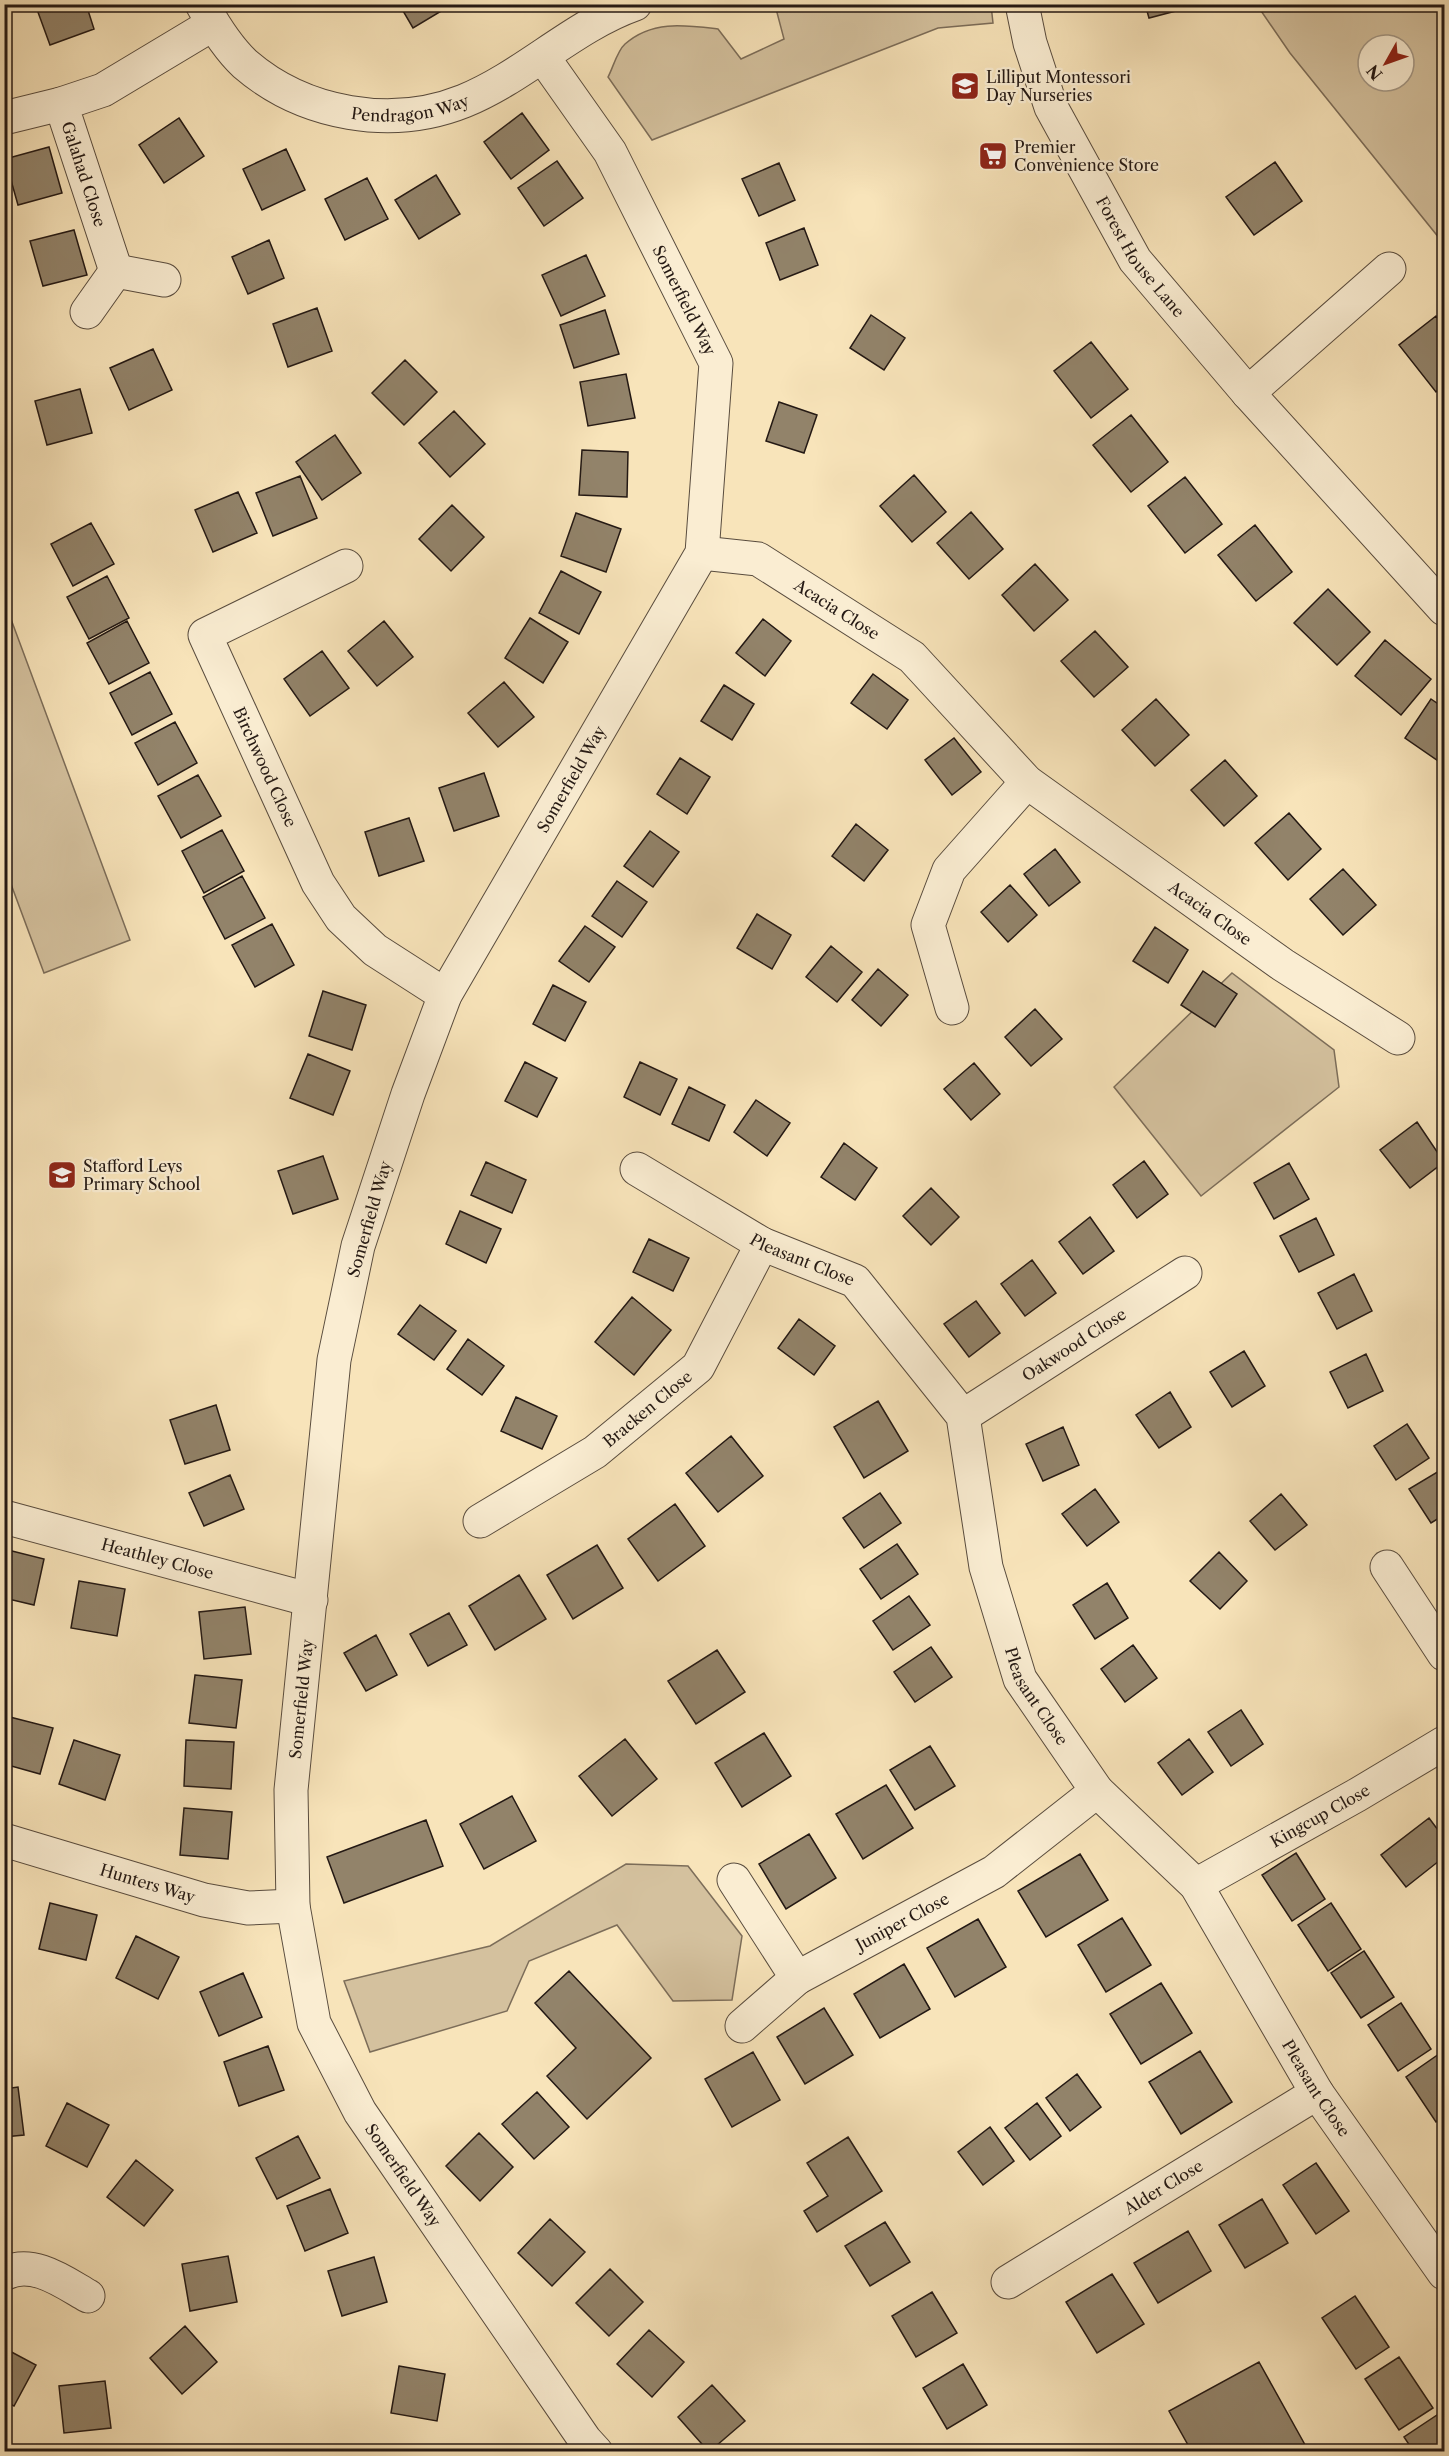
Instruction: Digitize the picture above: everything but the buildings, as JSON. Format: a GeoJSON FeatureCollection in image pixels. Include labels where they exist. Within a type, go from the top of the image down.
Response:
{"type":"FeatureCollection","features":[{"type":"Feature","properties":{"kind":"street","name":"Pendragon Way"},"geometry":{"type":"LineString","coordinates":[[208,14],[244,63],[283,90],[326,108],[370,116],[423,112],[464,101],[543,57],[609,14],[635,4]]}},
{"type":"Feature","properties":{"kind":"street","name":"Forest House Lane"},"geometry":{"type":"LineString","coordinates":[[1022,4],[1030,43],[1051,107],[1135,260],[1248,393],[1444,609]]}},
{"type":"Feature","properties":{"kind":"street","name":"Galahad Close"},"geometry":{"type":"LineString","coordinates":[[116,271],[61,104],[103,90],[208,14]]}},
{"type":"Feature","properties":{"kind":"street","name":"Somerfield Way"},"geometry":{"type":"LineString","coordinates":[[543,57],[610,152],[716,363],[702,553],[445,995],[422,1052],[358,1246],[334,1360],[291,1790],[293,1906],[314,2023],[360,2112],[584,2448]]}},
{"type":"Feature","properties":{"kind":"street"},"geometry":{"type":"LineString","coordinates":[[4,118],[61,104]]}},
{"type":"Feature","properties":{"kind":"street"},"geometry":{"type":"LineString","coordinates":[[1248,393],[1389,269]]}},
{"type":"Feature","properties":{"kind":"street"},"geometry":{"type":"LineString","coordinates":[[87,312],[116,271],[164,279]]}},
{"type":"Feature","properties":{"kind":"street","name":"Acacia Close"},"geometry":{"type":"LineString","coordinates":[[702,553],[758,559],[912,657],[1028,782],[1283,965],[1398,1038]]}},
{"type":"Feature","properties":{"kind":"street","name":"Birchwood Close"},"geometry":{"type":"LineString","coordinates":[[346,566],[205,635],[318,883],[341,918],[375,950],[445,995]]}},
{"type":"Feature","properties":{"kind":"street"},"geometry":{"type":"LineString","coordinates":[[952,1008],[928,925],[949,870],[1028,782]]}},
{"type":"Feature","properties":{"kind":"street","name":"Pleasant Close"},"geometry":{"type":"LineString","coordinates":[[637,1169],[762,1244],[855,1281],[963,1416],[986,1567],[1020,1679],[1097,1791],[1196,1885],[1317,2093],[1444,2273]]}},
{"type":"Feature","properties":{"kind":"street","name":"Bracken Close"},"geometry":{"type":"LineString","coordinates":[[480,1521],[595,1452],[698,1367],[762,1244]]}},
{"type":"Feature","properties":{"kind":"street","name":"Oakwood Close"},"geometry":{"type":"LineString","coordinates":[[963,1416],[1185,1273]]}},
{"type":"Feature","properties":{"kind":"street","name":"Heathley Close"},"geometry":{"type":"LineString","coordinates":[[4,1517],[311,1600]]}},
{"type":"Feature","properties":{"kind":"street"},"geometry":{"type":"LineString","coordinates":[[1387,1567],[1444,1654]]}},
{"type":"Feature","properties":{"kind":"street","name":"Kingcup Close"},"geometry":{"type":"LineString","coordinates":[[1196,1885],[1444,1743]]}},
{"type":"Feature","properties":{"kind":"street","name":"Juniper Close"},"geometry":{"type":"LineString","coordinates":[[742,2026],[797,1978],[994,1872],[1097,1791]]}},
{"type":"Feature","properties":{"kind":"street","name":"Hunters Way"},"geometry":{"type":"LineString","coordinates":[[4,1840],[204,1900],[248,1908],[293,1906]]}},
{"type":"Feature","properties":{"kind":"street"},"geometry":{"type":"LineString","coordinates":[[734,1880],[797,1978]]}},
{"type":"Feature","properties":{"kind":"street","name":"Alder Close"},"geometry":{"type":"LineString","coordinates":[[1008,2282],[1317,2093]]}},
{"type":"Feature","properties":{"kind":"street"},"geometry":{"type":"LineString","coordinates":[[4,2274],[28,2269],[49,2274],[88,2296]]}},
{"type":"Feature","properties":{"kind":"shaded area"},"geometry":{"type":"Polygon","coordinates":[[[775,5],[991,5],[993,23],[938,28],[652,140],[608,77],[622,47],[635,36],[658,28],[681,26],[718,29],[741,59],[784,39],[775,5]]]}},
{"type":"Feature","properties":{"kind":"shaded area"},"geometry":{"type":"Polygon","coordinates":[[[1257,5],[1444,5],[1444,244],[1290,53],[1257,5]]]}},
{"type":"Feature","properties":{"kind":"shaded area"},"geometry":{"type":"Polygon","coordinates":[[[5,603],[130,940],[44,973],[5,868],[5,603]]]}},
{"type":"Feature","properties":{"kind":"shaded area"},"geometry":{"type":"Polygon","coordinates":[[[1232,973],[1334,1050],[1339,1087],[1201,1196],[1114,1087],[1232,973]]]}},
{"type":"Feature","properties":{"kind":"shaded area"},"geometry":{"type":"Polygon","coordinates":[[[626,1864],[688,1866],[742,1936],[732,2000],[673,2001],[617,1925],[529,1961],[507,2011],[370,2052],[344,1981],[490,1946],[626,1864]]]}},
{"type":"Feature","properties":{"kind":"place","name":"Lilliput Montessori Day Nurseries"},"geometry":{"type":"Point","coordinates":[965,86]}},
{"type":"Feature","properties":{"kind":"place","name":"Premier Convenience Store"},"geometry":{"type":"Point","coordinates":[993,156]}},
{"type":"Feature","properties":{"kind":"place","name":"Stafford Leys Primary School"},"geometry":{"type":"Point","coordinates":[62,1175]}}]}
